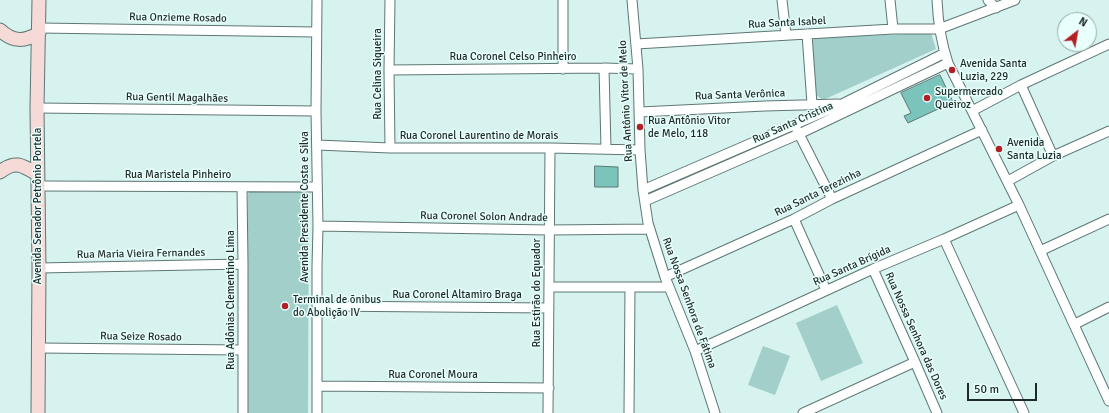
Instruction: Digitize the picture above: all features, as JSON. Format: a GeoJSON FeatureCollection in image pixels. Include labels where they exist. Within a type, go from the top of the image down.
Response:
{"type":"FeatureCollection","features":[{"type":"Feature","properties":{"kind":"street","name":"Avenida Senador Petrônio Portela"},"geometry":{"type":"LineString","coordinates":[[38,413],[39,268],[37,108],[39,0]]}},
{"type":"Feature","properties":{"kind":"street","name":"Avenida Presidente Costa e Silva"},"geometry":{"type":"LineString","coordinates":[[317,0],[317,413]]}},
{"type":"Feature","properties":{"kind":"street","name":"Rua Celina Siqueira"},"geometry":{"type":"LineString","coordinates":[[390,0],[390,148]]}},
{"type":"Feature","properties":{"kind":"street"},"geometry":{"type":"LineString","coordinates":[[563,0],[563,69]]}},
{"type":"Feature","properties":{"kind":"street","name":"Rua Antônio Vitor de Melo"},"geometry":{"type":"LineString","coordinates":[[632,0],[638,69],[640,150],[645,201]]}},
{"type":"Feature","properties":{"kind":"street"},"geometry":{"type":"LineString","coordinates":[[782,0],[786,35]]}},
{"type":"Feature","properties":{"kind":"street"},"geometry":{"type":"LineString","coordinates":[[890,0],[893,29]]}},
{"type":"Feature","properties":{"kind":"street"},"geometry":{"type":"LineString","coordinates":[[937,0],[939,29],[948,63],[1019,205],[1109,401]]}},
{"type":"Feature","properties":{"kind":"street"},"geometry":{"type":"LineString","coordinates":[[988,0],[996,8]]}},
{"type":"Feature","properties":{"kind":"street"},"geometry":{"type":"LineString","coordinates":[[939,29],[1015,0]]}},
{"type":"Feature","properties":{"kind":"street","name":"Rua Santa Isabel"},"geometry":{"type":"LineString","coordinates":[[636,44],[893,29],[939,29]]}},
{"type":"Feature","properties":{"kind":"street"},"geometry":{"type":"LineString","coordinates":[[0,30],[8,37],[15,39],[26,39],[39,31]]}},
{"type":"Feature","properties":{"kind":"street","name":"Rua Onzieme Rosado"},"geometry":{"type":"LineString","coordinates":[[39,31],[316,32]]}},
{"type":"Feature","properties":{"kind":"street"},"geometry":{"type":"LineString","coordinates":[[807,34],[812,104]]}},
{"type":"Feature","properties":{"kind":"street"},"geometry":{"type":"LineString","coordinates":[[972,111],[1021,85],[1109,44]]}},
{"type":"Feature","properties":{"kind":"street","name":"Rua Santa Cristina"},"geometry":{"type":"LineString","coordinates":[[643,190],[842,104],[945,53]]}},
{"type":"Feature","properties":{"kind":"street","name":"Rua Santa Cristina"},"geometry":{"type":"LineString","coordinates":[[645,201],[800,134],[948,63]]}},
{"type":"Feature","properties":{"kind":"street"},"geometry":{"type":"LineString","coordinates":[[604,68],[606,149]]}},
{"type":"Feature","properties":{"kind":"street","name":"Rua Coronel Celso Pinheiro"},"geometry":{"type":"LineString","coordinates":[[389,70],[638,69]]}},
{"type":"Feature","properties":{"kind":"street"},"geometry":{"type":"LineString","coordinates":[[1021,85],[1053,156]]}},
{"type":"Feature","properties":{"kind":"street","name":"Rua Santa Verônica"},"geometry":{"type":"LineString","coordinates":[[640,112],[842,104]]}},
{"type":"Feature","properties":{"kind":"street","name":"Rua Gentil Magalhães"},"geometry":{"type":"LineString","coordinates":[[37,108],[316,111]]}},
{"type":"Feature","properties":{"kind":"street"},"geometry":{"type":"LineString","coordinates":[[795,125],[832,199]]}},
{"type":"Feature","properties":{"kind":"street","name":"Rua Santa Terezinha"},"geometry":{"type":"LineString","coordinates":[[665,277],[794,219],[832,199],[982,130]]}},
{"type":"Feature","properties":{"kind":"street"},"geometry":{"type":"LineString","coordinates":[[1008,182],[1053,156],[1109,131]]}},
{"type":"Feature","properties":{"kind":"street","name":"Rua Coronel Laurentino de Morais"},"geometry":{"type":"LineString","coordinates":[[317,145],[390,148],[550,148],[640,150]]}},
{"type":"Feature","properties":{"kind":"street","name":"Rua Estirão do Equador"},"geometry":{"type":"LineString","coordinates":[[548,413],[550,148]]}},
{"type":"Feature","properties":{"kind":"street"},"geometry":{"type":"LineString","coordinates":[[0,172],[11,165],[16,164],[23,166],[38,180]]}},
{"type":"Feature","properties":{"kind":"street","name":"Rua Maristela Pinheiro"},"geometry":{"type":"LineString","coordinates":[[38,180],[242,187],[317,187]]}},
{"type":"Feature","properties":{"kind":"street","name":"Rua Adônias Clementino Lima"},"geometry":{"type":"LineString","coordinates":[[242,187],[243,413]]}},
{"type":"Feature","properties":{"kind":"street","name":"Rua Nossa Senhora de Fátima"},"geometry":{"type":"LineString","coordinates":[[645,201],[650,229],[668,287],[695,351],[714,413]]}},
{"type":"Feature","properties":{"kind":"street","name":"Rua Santa Brígida"},"geometry":{"type":"LineString","coordinates":[[695,351],[872,269],[944,239],[1019,205]]}},
{"type":"Feature","properties":{"kind":"street"},"geometry":{"type":"LineString","coordinates":[[794,219],[826,290]]}},
{"type":"Feature","properties":{"kind":"street"},"geometry":{"type":"LineString","coordinates":[[1040,251],[1109,219]]}},
{"type":"Feature","properties":{"kind":"street","name":"Rua Coronel Solon Andrade"},"geometry":{"type":"LineString","coordinates":[[318,226],[549,230],[650,229]]}},
{"type":"Feature","properties":{"kind":"street"},"geometry":{"type":"LineString","coordinates":[[944,239],[1024,413]]}},
{"type":"Feature","properties":{"kind":"street","name":"Rua Maria Vieira Fernandes"},"geometry":{"type":"LineString","coordinates":[[39,268],[243,264]]}},
{"type":"Feature","properties":{"kind":"street","name":"Rua Nossa Senhora das Dores"},"geometry":{"type":"LineString","coordinates":[[872,269],[937,413]]}},
{"type":"Feature","properties":{"kind":"street"},"geometry":{"type":"LineString","coordinates":[[549,287],[668,287]]}},
{"type":"Feature","properties":{"kind":"street"},"geometry":{"type":"LineString","coordinates":[[629,413],[630,287]]}},
{"type":"Feature","properties":{"kind":"street","name":"Rua Coronel Altamiro Braga"},"geometry":{"type":"LineString","coordinates":[[317,306],[549,308]]}},
{"type":"Feature","properties":{"kind":"street"},"geometry":{"type":"LineString","coordinates":[[1074,324],[1109,307]]}},
{"type":"Feature","properties":{"kind":"street","name":"Rua Seize Rosado"},"geometry":{"type":"LineString","coordinates":[[38,348],[243,350]]}},
{"type":"Feature","properties":{"kind":"street"},"geometry":{"type":"LineString","coordinates":[[803,413],[915,362]]}},
{"type":"Feature","properties":{"kind":"street","name":"Rua Coronel Moura"},"geometry":{"type":"LineString","coordinates":[[317,386],[549,388]]}},
{"type":"Feature","properties":{"kind":"shaded area"},"geometry":{"type":"Polygon","coordinates":[[[931,33],[936,49],[823,100],[816,95],[810,38],[931,33]]]}},
{"type":"Feature","properties":{"kind":"shaded area"},"geometry":{"type":"Polygon","coordinates":[[[300,190],[309,195],[308,413],[246,413],[248,194],[250,191],[300,190]]]}},
{"type":"Feature","properties":{"kind":"shaded area"},"geometry":{"type":"Polygon","coordinates":[[[837,305],[863,363],[821,381],[796,323],[837,305]]]}},
{"type":"Feature","properties":{"kind":"shaded area"},"geometry":{"type":"Polygon","coordinates":[[[763,346],[790,356],[775,395],[748,385],[763,346]]]}},
{"type":"Feature","properties":{"kind":"building","name":"Supermercado Queiroz"},"geometry":{"type":"Polygon","coordinates":[[[940,75],[953,102],[908,123],[904,116],[911,113],[901,93],[940,75]]]}},
{"type":"Feature","properties":{"kind":"building"},"geometry":{"type":"Polygon","coordinates":[[[595,166],[618,167],[618,187],[595,187],[595,166]]]}},
{"type":"Feature","properties":{"kind":"place","name":"Avenida Santa Luzia, 229"},"geometry":{"type":"Point","coordinates":[952,70]}},
{"type":"Feature","properties":{"kind":"place","name":"Supermercado Queiroz"},"geometry":{"type":"Point","coordinates":[927,98]}},
{"type":"Feature","properties":{"kind":"place","name":"Rua Antônio Vitor de Melo, 118"},"geometry":{"type":"Point","coordinates":[640,127]}},
{"type":"Feature","properties":{"kind":"place","name":"Avenida Santa Luzia"},"geometry":{"type":"Point","coordinates":[999,149]}},
{"type":"Feature","properties":{"kind":"place","name":"Terminal de õnibus do Abolição IV"},"geometry":{"type":"Point","coordinates":[285,306]}}]}
